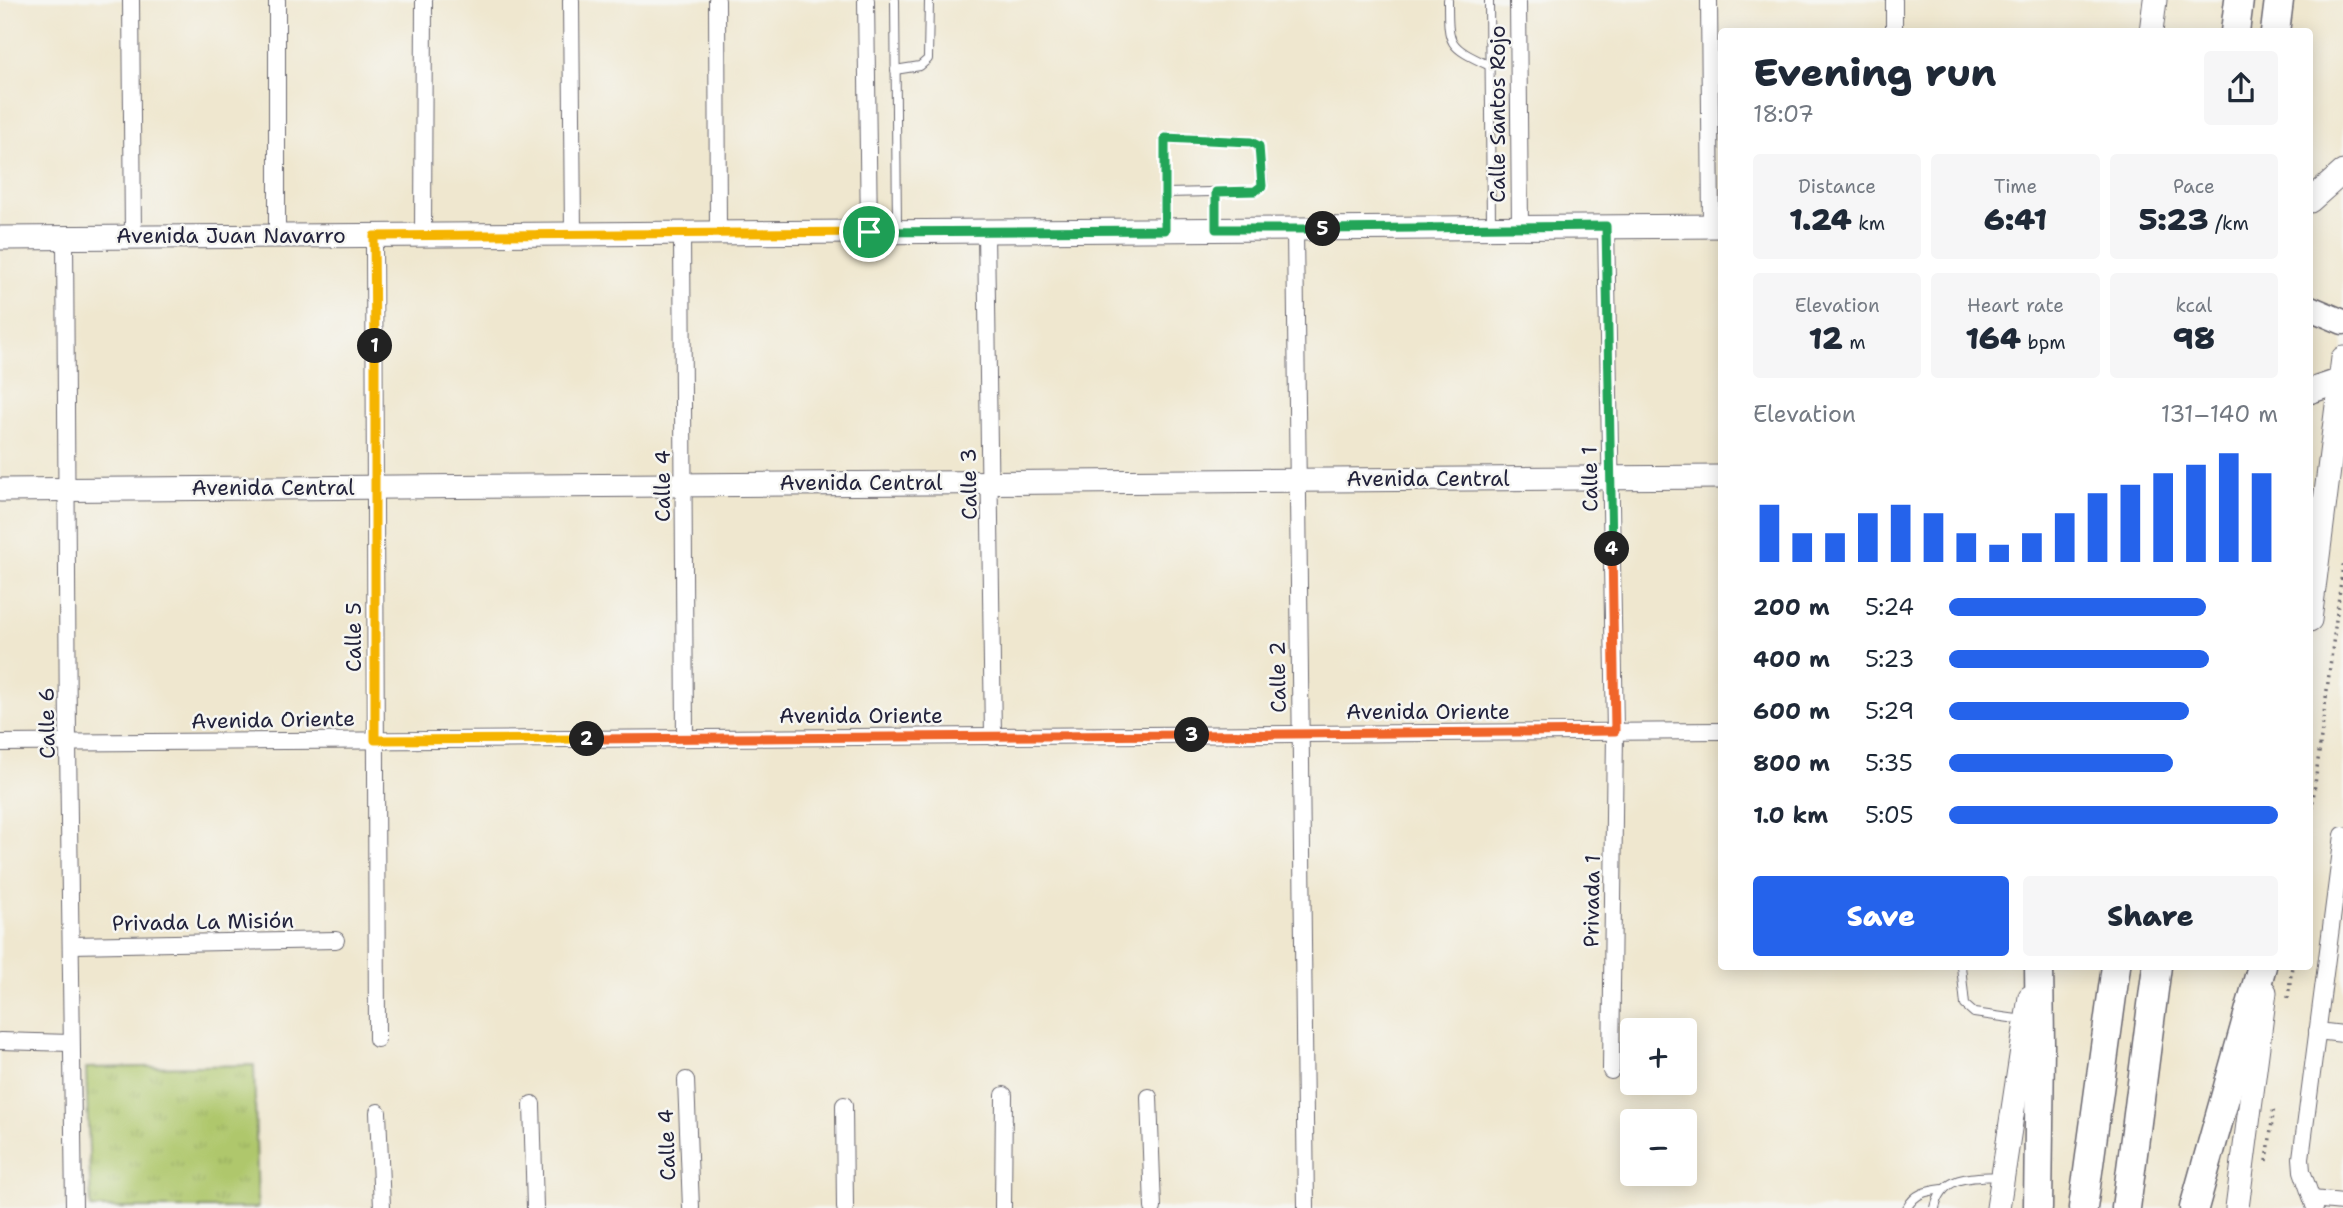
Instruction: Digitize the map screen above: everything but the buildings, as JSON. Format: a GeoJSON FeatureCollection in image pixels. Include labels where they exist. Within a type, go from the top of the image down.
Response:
{"type":"FeatureCollection","features":[{"type":"Feature","properties":{"kind":"highway"},"geometry":{"type":"LineString","coordinates":[[2236,28],[2239,0]]}},
{"type":"Feature","properties":{"kind":"highway"},"geometry":{"type":"LineString","coordinates":[[2276,28],[2279,0]]}},
{"type":"Feature","properties":{"kind":"highway"},"geometry":{"type":"LineString","coordinates":[[2037,970],[2040,1044],[2038,1208]]}},
{"type":"Feature","properties":{"kind":"highway"},"geometry":{"type":"LineString","coordinates":[[2083,1208],[2115,970]]}},
{"type":"Feature","properties":{"kind":"highway"},"geometry":{"type":"LineString","coordinates":[[2126,1208],[2156,970]]}},
{"type":"Feature","properties":{"kind":"highway"},"geometry":{"type":"LineString","coordinates":[[2194,1208],[2261,970]]}},
{"type":"Feature","properties":{"kind":"main road"},"geometry":{"type":"LineString","coordinates":[[2152,28],[2157,0]]}},
{"type":"Feature","properties":{"kind":"main road"},"geometry":{"type":"LineString","coordinates":[[2157,0],[2158,28]]}},
{"type":"Feature","properties":{"kind":"main road"},"geometry":{"type":"LineString","coordinates":[[2313,198],[2343,172]]}},
{"type":"Feature","properties":{"kind":"main road","name":"Avenida Juan Navarro"},"geometry":{"type":"LineString","coordinates":[[0,239],[1716,226]]}},
{"type":"Feature","properties":{"kind":"main road"},"geometry":{"type":"LineString","coordinates":[[2313,309],[2343,322]]}},
{"type":"Feature","properties":{"kind":"main road"},"geometry":{"type":"LineString","coordinates":[[2313,389],[2342,373]]}},
{"type":"Feature","properties":{"kind":"main road"},"geometry":{"type":"LineString","coordinates":[[2313,598],[2342,373]]}},
{"type":"Feature","properties":{"kind":"main road","name":"Avenida Central"},"geometry":{"type":"LineString","coordinates":[[0,490],[1718,477]]}},
{"type":"Feature","properties":{"kind":"main road"},"geometry":{"type":"LineString","coordinates":[[1998,1208],[2036,970]]}},
{"type":"Feature","properties":{"kind":"main road"},"geometry":{"type":"LineString","coordinates":[[2237,1208],[2267,970]]}},
{"type":"Feature","properties":{"kind":"street"},"geometry":{"type":"LineString","coordinates":[[131,0],[133,236]]}},
{"type":"Feature","properties":{"kind":"street"},"geometry":{"type":"LineString","coordinates":[[277,0],[277,236]]}},
{"type":"Feature","properties":{"kind":"street"},"geometry":{"type":"LineString","coordinates":[[423,234],[424,0]]}},
{"type":"Feature","properties":{"kind":"street"},"geometry":{"type":"LineString","coordinates":[[571,0],[573,234]]}},
{"type":"Feature","properties":{"kind":"street"},"geometry":{"type":"LineString","coordinates":[[717,0],[718,233]]}},
{"type":"Feature","properties":{"kind":"street"},"geometry":{"type":"LineString","coordinates":[[866,0],[869,232]]}},
{"type":"Feature","properties":{"kind":"street","name":"Calle Santos Rojo"},"geometry":{"type":"LineString","coordinates":[[1518,0],[1520,227]]}},
{"type":"Feature","properties":{"kind":"street"},"geometry":{"type":"LineString","coordinates":[[1709,0],[1716,226]]}},
{"type":"Feature","properties":{"kind":"street"},"geometry":{"type":"LineString","coordinates":[[1894,0],[1894,28]]}},
{"type":"Feature","properties":{"kind":"street","name":"Calle 1"},"geometry":{"type":"LineString","coordinates":[[1606,226],[1615,731]]}},
{"type":"Feature","properties":{"kind":"street","name":"Calle 2"},"geometry":{"type":"LineString","coordinates":[[1295,229],[1306,1208]]}},
{"type":"Feature","properties":{"kind":"street","name":"Calle 3"},"geometry":{"type":"LineString","coordinates":[[986,231],[993,737]]}},
{"type":"Feature","properties":{"kind":"street","name":"Calle 4"},"geometry":{"type":"LineString","coordinates":[[682,233],[685,738]]}},
{"type":"Feature","properties":{"kind":"street","name":"Calle 5"},"geometry":{"type":"LineString","coordinates":[[374,236],[377,1039]]}},
{"type":"Feature","properties":{"kind":"street","name":"Calle 6"},"geometry":{"type":"LineString","coordinates":[[65,238],[74,1208]]}},
{"type":"Feature","properties":{"kind":"street","name":"Privada 1"},"geometry":{"type":"LineString","coordinates":[[1611,1071],[1615,731]]}},
{"type":"Feature","properties":{"kind":"street","name":"Avenida Oriente"},"geometry":{"type":"LineString","coordinates":[[0,743],[1718,731]]}},
{"type":"Feature","properties":{"kind":"street"},"geometry":{"type":"LineString","coordinates":[[2343,835],[2341,870],[2301,1158],[2302,1171],[2313,1203],[2343,1202]]}},
{"type":"Feature","properties":{"kind":"street","name":"Privada La Misión"},"geometry":{"type":"LineString","coordinates":[[72,945],[336,940]]}},
{"type":"Feature","properties":{"kind":"street"},"geometry":{"type":"LineString","coordinates":[[2317,1031],[2343,1034]]}},
{"type":"Feature","properties":{"kind":"street"},"geometry":{"type":"LineString","coordinates":[[0,1041],[71,1043]]}},
{"type":"Feature","properties":{"kind":"street","name":"Calle 4"},"geometry":{"type":"LineString","coordinates":[[686,1080],[691,1208]]}},
{"type":"Feature","properties":{"kind":"street"},"geometry":{"type":"LineString","coordinates":[[1003,1208],[1004,1095]]}},
{"type":"Feature","properties":{"kind":"street"},"geometry":{"type":"LineString","coordinates":[[1149,1097],[1153,1208]]}},
{"type":"Feature","properties":{"kind":"street"},"geometry":{"type":"LineString","coordinates":[[532,1104],[535,1208]]}},
{"type":"Feature","properties":{"kind":"street"},"geometry":{"type":"LineString","coordinates":[[845,1105],[845,1208]]}},
{"type":"Feature","properties":{"kind":"street"},"geometry":{"type":"LineString","coordinates":[[378,1112],[382,1208]]}},
{"type":"Feature","properties":{"kind":"lane"},"geometry":{"type":"LineString","coordinates":[[895,0],[897,232]]}},
{"type":"Feature","properties":{"kind":"lane"},"geometry":{"type":"LineString","coordinates":[[895,70],[920,66],[928,59],[929,0]]}},
{"type":"Feature","properties":{"kind":"lane"},"geometry":{"type":"LineString","coordinates":[[1448,0],[1449,38],[1454,46],[1490,66]]}},
{"type":"Feature","properties":{"kind":"lane"},"geometry":{"type":"LineString","coordinates":[[1489,0],[1491,228]]}},
{"type":"Feature","properties":{"kind":"lane"},"geometry":{"type":"LineString","coordinates":[[1165,230],[1165,138],[1251,142],[1259,146],[1263,181],[1259,189],[1166,193]]}},
{"type":"Feature","properties":{"kind":"lane"},"geometry":{"type":"LineString","coordinates":[[1216,192],[1216,229]]}},
{"type":"Feature","properties":{"kind":"lane"},"geometry":{"type":"LineString","coordinates":[[1961,970],[1965,1005],[1968,1010],[2027,1021]]}},
{"type":"Feature","properties":{"kind":"lane"},"geometry":{"type":"LineString","coordinates":[[1935,1208],[1943,1189],[1952,1182],[2003,1176]]}},
{"type":"Feature","properties":{"kind":"lane"},"geometry":{"type":"LineString","coordinates":[[1906,1208],[1912,1199],[1923,1192],[1943,1189]]}},
{"type":"Feature","properties":{"kind":"path"},"geometry":{"type":"LineString","coordinates":[[2313,800],[2343,565]]}},
{"type":"Feature","properties":{"kind":"green space"},"geometry":{"type":"Polygon","coordinates":[[[254,1065],[258,1208],[91,1208],[86,1068],[254,1065]]]}},
{"type":"Feature","properties":{"kind":"route"},"geometry":{"type":"LineString","coordinates":[[1165,138],[1217,139],[1251,142],[1259,146],[1262,186],[1255,191],[1216,192],[1216,229],[1606,226],[1615,731],[375,740],[374,236],[869,232],[1165,230],[1165,138]]}}]}
